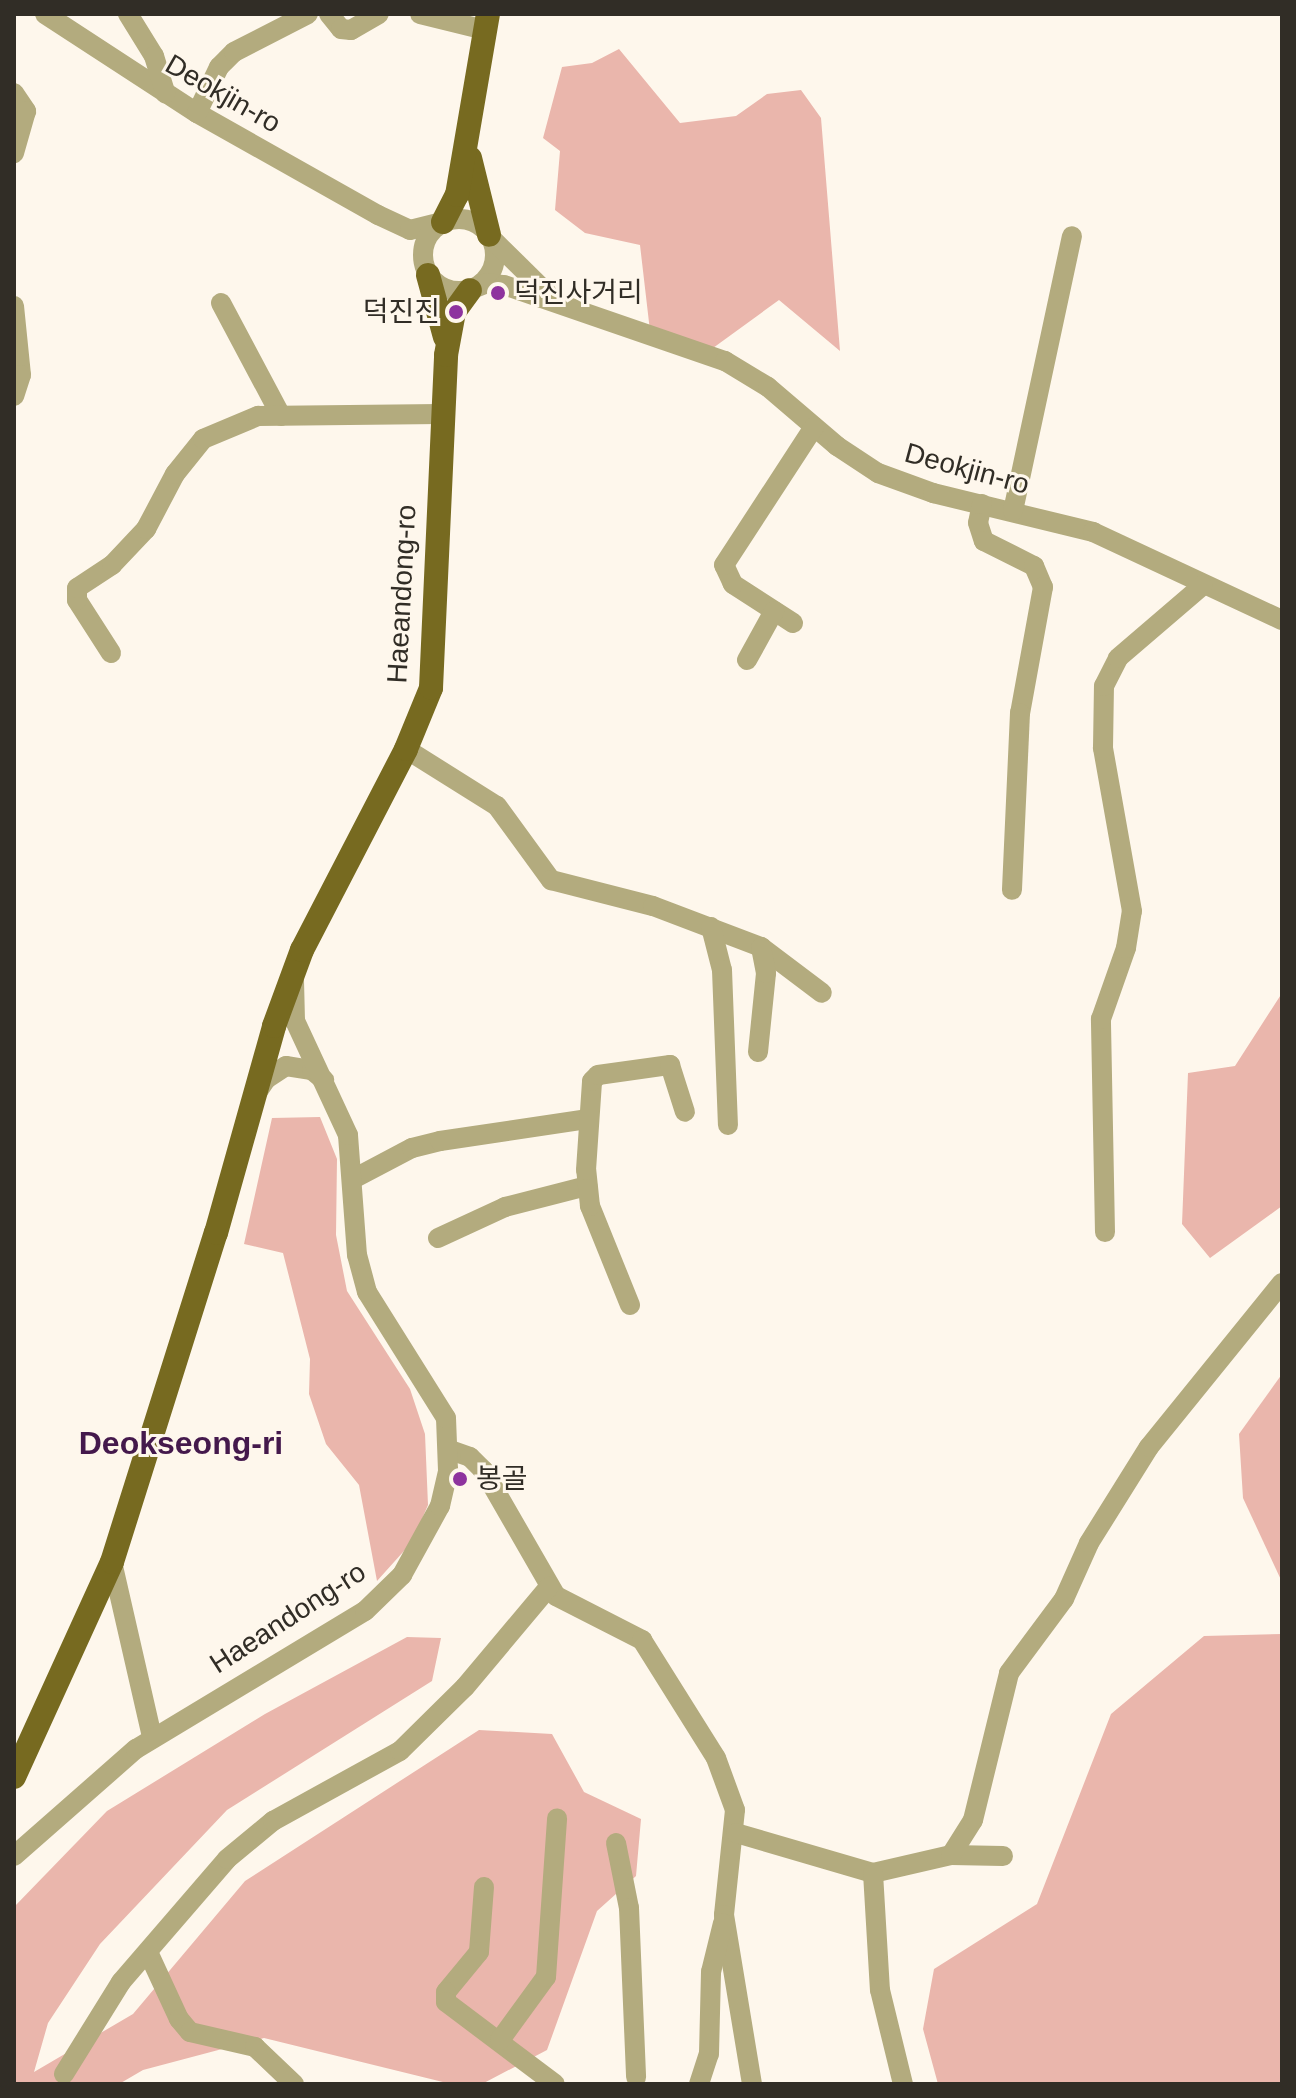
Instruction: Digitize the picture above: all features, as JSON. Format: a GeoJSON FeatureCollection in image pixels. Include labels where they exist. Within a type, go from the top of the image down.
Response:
{"type":"FeatureCollection","features":[{"type":"Feature","properties":{"kind":"main road"},"geometry":{"type":"LineString","coordinates":[[443,222],[457,195],[487,22]]}},
{"type":"Feature","properties":{"kind":"main road"},"geometry":{"type":"LineString","coordinates":[[469,128],[472,177],[489,235]]}},
{"type":"Feature","properties":{"kind":"main road","name":"Haeandong-ro"},"geometry":{"type":"LineString","coordinates":[[426,270],[442,317],[446,355]]}},
{"type":"Feature","properties":{"kind":"main road","name":"Haeandong-ro"},"geometry":{"type":"LineString","coordinates":[[14,1777],[112,1562],[256,1094],[274,1026],[302,950],[424,709],[434,666],[440,414],[446,355],[454,312],[470,290]]}},
{"type":"Feature","properties":{"kind":"street","name":"Deokjin-ro"},"geometry":{"type":"LineString","coordinates":[[45,14],[197,113],[378,215]]}},
{"type":"Feature","properties":{"kind":"street"},"geometry":{"type":"LineString","coordinates":[[128,14],[154,56],[165,93]]}},
{"type":"Feature","properties":{"kind":"street"},"geometry":{"type":"LineString","coordinates":[[197,113],[219,67],[234,52],[308,14]]}},
{"type":"Feature","properties":{"kind":"street"},"geometry":{"type":"LineString","coordinates":[[329,14],[341,29],[351,30],[379,14]]}},
{"type":"Feature","properties":{"kind":"street"},"geometry":{"type":"LineString","coordinates":[[420,14],[487,22]]}},
{"type":"Feature","properties":{"kind":"street"},"geometry":{"type":"LineString","coordinates":[[14,93],[26,111],[14,153]]}},
{"type":"Feature","properties":{"kind":"street"},"geometry":{"type":"LineString","coordinates":[[378,215],[410,230],[463,219],[489,235],[515,267],[566,307]]}},
{"type":"Feature","properties":{"kind":"street"},"geometry":{"type":"LineString","coordinates":[[378,215],[414,246],[426,270],[447,289],[470,290],[493,267],[489,235]]}},
{"type":"Feature","properties":{"kind":"street"},"geometry":{"type":"LineString","coordinates":[[426,270],[426,240],[443,222]]}},
{"type":"Feature","properties":{"kind":"street"},"geometry":{"type":"LineString","coordinates":[[1013,511],[1072,236]]}},
{"type":"Feature","properties":{"kind":"street","name":"Deokjin-ro"},"geometry":{"type":"LineString","coordinates":[[470,290],[487,283],[504,285],[725,361],[768,387],[814,427],[878,473],[1093,532],[1202,586],[1282,620]]}},
{"type":"Feature","properties":{"kind":"street"},"geometry":{"type":"LineString","coordinates":[[221,303],[281,416]]}},
{"type":"Feature","properties":{"kind":"street"},"geometry":{"type":"LineString","coordinates":[[14,306],[21,375],[14,396]]}},
{"type":"Feature","properties":{"kind":"street"},"geometry":{"type":"LineString","coordinates":[[111,653],[77,600],[77,588],[112,565],[146,529],[175,474],[203,439],[242,419],[440,414]]}},
{"type":"Feature","properties":{"kind":"street"},"geometry":{"type":"LineString","coordinates":[[793,623],[733,584],[724,565],[814,427]]}},
{"type":"Feature","properties":{"kind":"street"},"geometry":{"type":"LineString","coordinates":[[982,504],[978,523],[984,541],[1034,566],[1043,587],[1020,713],[1012,890]]}},
{"type":"Feature","properties":{"kind":"street"},"geometry":{"type":"LineString","coordinates":[[1105,1232],[1101,1019],[1126,948],[1132,911],[1103,748],[1102,696],[1107,670],[1202,586]]}},
{"type":"Feature","properties":{"kind":"street"},"geometry":{"type":"LineString","coordinates":[[747,660],[774,611]]}},
{"type":"Feature","properties":{"kind":"street"},"geometry":{"type":"LineString","coordinates":[[406,749],[497,806],[551,880],[608,893],[761,947],[822,993]]}},
{"type":"Feature","properties":{"kind":"street"},"geometry":{"type":"LineString","coordinates":[[711,927],[722,970],[728,1125]]}},
{"type":"Feature","properties":{"kind":"street"},"geometry":{"type":"LineString","coordinates":[[758,1052],[766,973],[761,947]]}},
{"type":"Feature","properties":{"kind":"street","name":"Haeandong-ro"},"geometry":{"type":"LineString","coordinates":[[14,1856],[80,1794],[152,1737],[334,1632],[391,1588],[434,1522],[450,1450],[440,1403],[367,1292],[357,1255],[355,1178],[348,1135],[295,1021],[292,989],[302,950]]}},
{"type":"Feature","properties":{"kind":"street"},"geometry":{"type":"LineString","coordinates":[[630,1305],[594,1225],[587,1186],[592,1081],[598,1075],[660,1064],[675,1073],[685,1112]]}},
{"type":"Feature","properties":{"kind":"street"},"geometry":{"type":"LineString","coordinates":[[256,1094],[266,1079],[286,1066],[312,1070],[324,1080]]}},
{"type":"Feature","properties":{"kind":"street"},"geometry":{"type":"LineString","coordinates":[[355,1178],[412,1148],[588,1119]]}},
{"type":"Feature","properties":{"kind":"street"},"geometry":{"type":"LineString","coordinates":[[438,1238],[505,1207],[587,1186]]}},
{"type":"Feature","properties":{"kind":"street"},"geometry":{"type":"LineString","coordinates":[[951,1855],[973,1820],[1009,1673],[1064,1599],[1089,1543],[1149,1447],[1282,1283]]}},
{"type":"Feature","properties":{"kind":"street"},"geometry":{"type":"LineString","coordinates":[[450,1450],[470,1457],[484,1471],[549,1587],[566,1603],[631,1631],[654,1655],[725,1778],[736,1833],[724,1915],[711,1972],[709,2054],[699,2084]]}},
{"type":"Feature","properties":{"kind":"street"},"geometry":{"type":"LineString","coordinates":[[112,1562],[152,1737]]}},
{"type":"Feature","properties":{"kind":"street"},"geometry":{"type":"LineString","coordinates":[[64,2074],[104,2005],[249,1841],[416,1737],[549,1587]]}},
{"type":"Feature","properties":{"kind":"street"},"geometry":{"type":"LineString","coordinates":[[500,2040],[546,1977],[557,1818]]}},
{"type":"Feature","properties":{"kind":"street"},"geometry":{"type":"LineString","coordinates":[[736,1833],[873,1873],[951,1855],[1003,1856]]}},
{"type":"Feature","properties":{"kind":"street"},"geometry":{"type":"LineString","coordinates":[[616,1843],[629,1908],[641,2082]]}},
{"type":"Feature","properties":{"kind":"street"},"geometry":{"type":"LineString","coordinates":[[14,1866],[24,1844]]}},
{"type":"Feature","properties":{"kind":"street"},"geometry":{"type":"LineString","coordinates":[[873,1873],[880,1990],[903,2084]]}},
{"type":"Feature","properties":{"kind":"street"},"geometry":{"type":"LineString","coordinates":[[484,1887],[479,1952],[446,1992],[446,2002],[555,2084]]}},
{"type":"Feature","properties":{"kind":"street"},"geometry":{"type":"LineString","coordinates":[[724,1915],[752,2084]]}},
{"type":"Feature","properties":{"kind":"street"},"geometry":{"type":"LineString","coordinates":[[148,1952],[173,2009],[190,2032],[255,2047],[294,2084]]}},
{"type":"Feature","properties":{"kind":"shaded area"},"geometry":{"type":"Polygon","coordinates":[[[619,49],[680,123],[736,116],[767,94],[801,90],[821,118],[840,351],[779,300],[713,348],[650,331],[640,245],[585,233],[555,210],[560,151],[543,138],[562,67],[592,63],[619,49]]]}},
{"type":"Feature","properties":{"kind":"shaded area"},"geometry":{"type":"Polygon","coordinates":[[[1282,993],[1282,1206],[1210,1258],[1182,1224],[1188,1073],[1235,1066],[1282,993]]]}},
{"type":"Feature","properties":{"kind":"shaded area"},"geometry":{"type":"Polygon","coordinates":[[[320,1117],[337,1159],[336,1235],[347,1291],[410,1389],[425,1434],[428,1505],[412,1542],[377,1581],[359,1485],[326,1444],[309,1394],[310,1359],[283,1253],[244,1244],[272,1118],[320,1117]]]}},
{"type":"Feature","properties":{"kind":"shaded area"},"geometry":{"type":"Polygon","coordinates":[[[1282,1374],[1282,1582],[1243,1498],[1239,1434],[1282,1374]]]}},
{"type":"Feature","properties":{"kind":"shaded area"},"geometry":{"type":"Polygon","coordinates":[[[1282,1634],[1282,2084],[938,2084],[923,2029],[934,1969],[1037,1904],[1111,1714],[1204,1636],[1282,1634]]]}},
{"type":"Feature","properties":{"kind":"shaded area"},"geometry":{"type":"Polygon","coordinates":[[[407,1637],[441,1638],[432,1681],[227,1810],[100,1944],[48,2023],[34,2072],[133,2014],[245,1881],[479,1730],[552,1734],[584,1792],[641,1819],[636,1876],[597,1911],[547,2050],[482,2084],[451,2084],[264,2038],[143,2070],[119,2084],[14,2084],[14,1907],[107,1811],[265,1714],[407,1637]]]}},
{"type":"Feature","properties":{"kind":"place","name":"덕진사거리"},"geometry":{"type":"Point","coordinates":[498,293]}},
{"type":"Feature","properties":{"kind":"place","name":"덕진진"},"geometry":{"type":"Point","coordinates":[456,312]}},
{"type":"Feature","properties":{"kind":"place","name":"봉골"},"geometry":{"type":"Point","coordinates":[460,1479]}},
{"type":"Feature","properties":{"kind":"district","name":"Deokseong-ri"},"geometry":{"type":"Point","coordinates":[181,1443]}}]}
